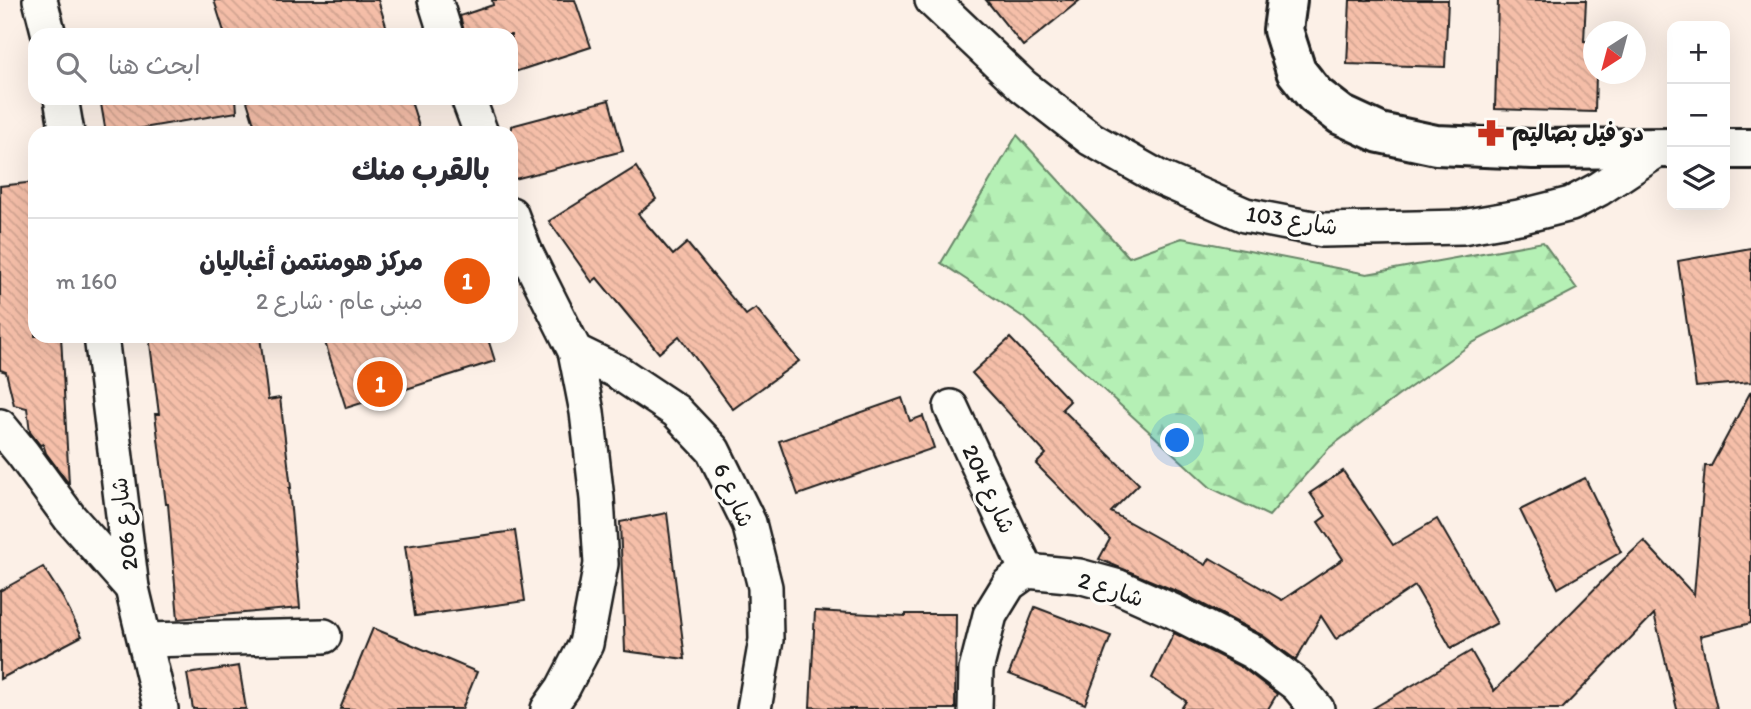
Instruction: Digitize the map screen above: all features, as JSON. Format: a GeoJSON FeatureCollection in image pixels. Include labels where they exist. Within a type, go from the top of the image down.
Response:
{"type":"FeatureCollection","features":[{"type":"Feature","properties":{"kind":"main road"},"geometry":{"type":"LineString","coordinates":[[1287,0],[1283,30],[1296,71],[1315,95],[1341,115],[1380,134],[1436,145],[1533,149],[1667,148]]}},
{"type":"Feature","properties":{"kind":"main road"},"geometry":{"type":"LineString","coordinates":[[1730,149],[1751,149]]}},
{"type":"Feature","properties":{"kind":"street"},"geometry":{"type":"LineString","coordinates":[[40,0],[47,28]]}},
{"type":"Feature","properties":{"kind":"street"},"geometry":{"type":"LineString","coordinates":[[435,0],[444,28]]}},
{"type":"Feature","properties":{"kind":"street","name":"شارع 103"},"geometry":{"type":"LineString","coordinates":[[932,0],[1023,86],[1091,139],[1160,178],[1245,215],[1323,230],[1462,227],[1571,204],[1667,148]]}},
{"type":"Feature","properties":{"kind":"street"},"geometry":{"type":"LineString","coordinates":[[62,105],[65,126]]}},
{"type":"Feature","properties":{"kind":"street"},"geometry":{"type":"LineString","coordinates":[[471,105],[478,126]]}},
{"type":"Feature","properties":{"kind":"street"},"geometry":{"type":"LineString","coordinates":[[518,232],[575,351],[587,412],[597,499],[601,564],[586,644],[563,688],[548,709]]}},
{"type":"Feature","properties":{"kind":"street","name":"شارع 206"},"geometry":{"type":"LineString","coordinates":[[102,343],[132,588],[160,709]]}},
{"type":"Feature","properties":{"kind":"street","name":"شارع 6"},"geometry":{"type":"LineString","coordinates":[[575,351],[616,371],[676,411],[713,450],[749,523],[765,587],[766,640],[754,709]]}},
{"type":"Feature","properties":{"kind":"street","name":"شارع 204"},"geometry":{"type":"LineString","coordinates":[[951,407],[1027,571]]}},
{"type":"Feature","properties":{"kind":"street"},"geometry":{"type":"LineString","coordinates":[[0,426],[69,518],[132,588]]}},
{"type":"Feature","properties":{"kind":"street"},"geometry":{"type":"LineString","coordinates":[[975,709],[975,670],[990,615],[1009,584],[1027,571]]}},
{"type":"Feature","properties":{"kind":"street","name":"شارع 2"},"geometry":{"type":"LineString","coordinates":[[1027,571],[1079,576],[1119,587],[1175,612],[1253,652],[1297,685],[1317,709]]}},
{"type":"Feature","properties":{"kind":"street"},"geometry":{"type":"LineString","coordinates":[[145,640],[324,636]]}},
{"type":"Feature","properties":{"kind":"green space"},"geometry":{"type":"Polygon","coordinates":[[[1017,135],[1129,257],[1182,238],[1367,274],[1543,242],[1577,289],[1474,342],[1398,396],[1329,448],[1269,516],[1211,488],[1026,319],[941,263],[1017,135]]]}},
{"type":"Feature","properties":{"kind":"building"},"geometry":{"type":"Polygon","coordinates":[[[214,0],[378,0],[387,28],[223,28],[214,0]]]}},
{"type":"Feature","properties":{"kind":"building"},"geometry":{"type":"Polygon","coordinates":[[[492,0],[575,0],[591,47],[518,71],[518,28],[463,28],[460,16],[493,5],[492,0]]]}},
{"type":"Feature","properties":{"kind":"building"},"geometry":{"type":"Polygon","coordinates":[[[986,0],[1080,0],[1023,46],[986,0]]]}},
{"type":"Feature","properties":{"kind":"building"},"geometry":{"type":"Polygon","coordinates":[[[1350,0],[1448,0],[1445,67],[1347,64],[1350,0]]]}},
{"type":"Feature","properties":{"kind":"building"},"geometry":{"type":"Polygon","coordinates":[[[1498,0],[1586,0],[1583,21],[1583,84],[1596,84],[1595,112],[1495,109],[1498,0]]]}},
{"type":"Feature","properties":{"kind":"building"},"geometry":{"type":"Polygon","coordinates":[[[609,100],[623,151],[518,178],[518,126],[511,126],[609,100]]]}},
{"type":"Feature","properties":{"kind":"building"},"geometry":{"type":"Polygon","coordinates":[[[101,105],[236,105],[237,112],[155,126],[105,126],[101,105]]]}},
{"type":"Feature","properties":{"kind":"building"},"geometry":{"type":"Polygon","coordinates":[[[248,105],[412,105],[419,126],[255,126],[248,105]]]}},
{"type":"Feature","properties":{"kind":"building"},"geometry":{"type":"Polygon","coordinates":[[[636,167],[656,199],[638,214],[673,255],[687,243],[746,315],[756,308],[799,361],[733,409],[679,336],[659,353],[597,278],[592,282],[549,221],[636,167]]]}},
{"type":"Feature","properties":{"kind":"building"},"geometry":{"type":"Polygon","coordinates":[[[28,183],[28,343],[61,343],[69,484],[46,453],[43,444],[40,445],[30,432],[27,408],[14,405],[6,372],[0,370],[0,186],[28,183]]]}},
{"type":"Feature","properties":{"kind":"building"},"geometry":{"type":"Polygon","coordinates":[[[1751,248],[1751,382],[1696,387],[1678,261],[1751,248]]]}},
{"type":"Feature","properties":{"kind":"building"},"geometry":{"type":"Polygon","coordinates":[[[1010,338],[1070,401],[1062,409],[1139,484],[1111,512],[1206,565],[1210,558],[1282,600],[1343,559],[1318,522],[1326,516],[1310,493],[1343,471],[1393,545],[1437,519],[1497,623],[1451,648],[1415,586],[1336,639],[1321,616],[1296,660],[1262,635],[1183,594],[1099,559],[1110,539],[1036,464],[1046,454],[972,373],[1010,338]]]}},
{"type":"Feature","properties":{"kind":"building"},"geometry":{"type":"Polygon","coordinates":[[[150,343],[261,343],[268,400],[280,398],[291,488],[300,608],[178,619],[168,504],[155,414],[159,414],[150,343]]]}},
{"type":"Feature","properties":{"kind":"building"},"geometry":{"type":"Polygon","coordinates":[[[325,343],[489,343],[495,361],[346,408],[325,343]]]}},
{"type":"Feature","properties":{"kind":"building"},"geometry":{"type":"Polygon","coordinates":[[[1751,391],[1751,623],[1700,636],[1717,709],[1677,709],[1654,614],[1562,709],[1372,709],[1471,651],[1494,691],[1644,541],[1694,595],[1705,466],[1711,466],[1751,391]]]}},
{"type":"Feature","properties":{"kind":"building"},"geometry":{"type":"Polygon","coordinates":[[[902,398],[910,421],[923,416],[934,448],[798,495],[779,441],[902,398]]]}},
{"type":"Feature","properties":{"kind":"building"},"geometry":{"type":"Polygon","coordinates":[[[1585,478],[1621,552],[1558,588],[1520,510],[1585,478]]]}},
{"type":"Feature","properties":{"kind":"building"},"geometry":{"type":"Polygon","coordinates":[[[667,513],[685,659],[625,651],[620,522],[667,513]]]}},
{"type":"Feature","properties":{"kind":"building"},"geometry":{"type":"Polygon","coordinates":[[[515,531],[525,601],[415,616],[405,546],[515,531]]]}},
{"type":"Feature","properties":{"kind":"building"},"geometry":{"type":"Polygon","coordinates":[[[43,567],[63,598],[82,636],[0,679],[0,591],[43,567]]]}},
{"type":"Feature","properties":{"kind":"building"},"geometry":{"type":"Polygon","coordinates":[[[1035,607],[1111,636],[1085,704],[1009,674],[1035,607]]]}},
{"type":"Feature","properties":{"kind":"building"},"geometry":{"type":"Polygon","coordinates":[[[815,611],[906,616],[956,614],[955,709],[810,707],[815,611]]]}},
{"type":"Feature","properties":{"kind":"building"},"geometry":{"type":"Polygon","coordinates":[[[373,628],[477,672],[462,709],[340,709],[373,628]]]}},
{"type":"Feature","properties":{"kind":"building"},"geometry":{"type":"Polygon","coordinates":[[[1174,633],[1243,668],[1277,694],[1268,709],[1181,709],[1186,701],[1152,678],[1174,633]]]}},
{"type":"Feature","properties":{"kind":"building"},"geometry":{"type":"Polygon","coordinates":[[[239,666],[246,709],[193,709],[187,674],[239,666]]]}},
{"type":"Feature","properties":{"kind":"place","name":"دو فيل بصاليم"},"geometry":{"type":"Point","coordinates":[1491,133]}},
{"type":"Feature","properties":{"kind":"place","name":"مركز هومنتمن أغباليان"},"geometry":{"type":"Point","coordinates":[380,384]}}]}
